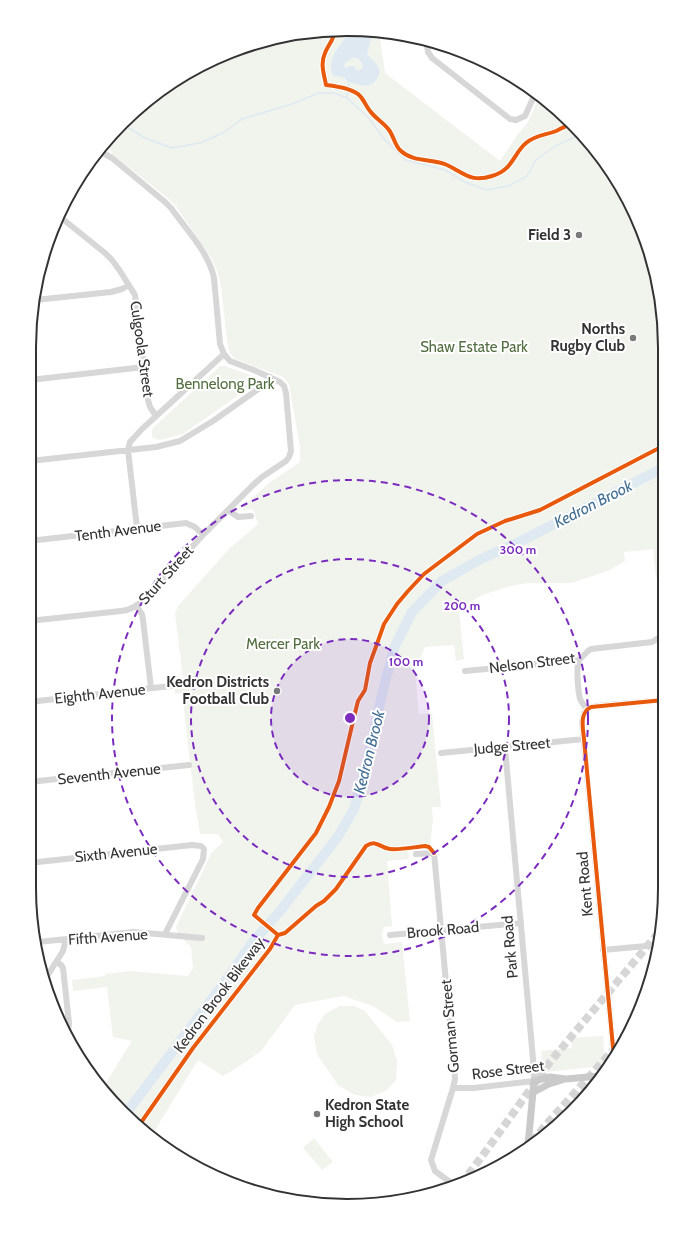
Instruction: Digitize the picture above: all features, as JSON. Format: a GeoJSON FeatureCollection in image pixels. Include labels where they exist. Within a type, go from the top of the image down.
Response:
{"type":"FeatureCollection","features":[{"type":"Feature","properties":{"kind":"main road","name":"Rose Street"},"geometry":{"type":"LineString","coordinates":[[534,1081],[550,1077],[566,1078],[595,1076]]}},
{"type":"Feature","properties":{"kind":"main road","name":"Rose Street"},"geometry":{"type":"LineString","coordinates":[[534,1092],[549,1084],[566,1078]]}},
{"type":"Feature","properties":{"kind":"main road","name":"Park Road"},"geometry":{"type":"LineString","coordinates":[[528,1141],[534,1081]]}},
{"type":"Feature","properties":{"kind":"street"},"geometry":{"type":"LineString","coordinates":[[427,47],[428,52],[432,58],[508,118],[515,120],[525,115],[533,98]]}},
{"type":"Feature","properties":{"kind":"street"},"geometry":{"type":"LineString","coordinates":[[36,459],[128,450],[165,445],[180,441],[213,421],[264,385],[270,377],[230,361],[224,354],[220,344],[214,278],[206,256],[166,202],[112,158],[104,153]]}},
{"type":"Feature","properties":{"kind":"street","name":"Culgoola Street"},"geometry":{"type":"LineString","coordinates":[[64,220],[112,260],[135,295],[137,300],[149,404],[156,416]]}},
{"type":"Feature","properties":{"kind":"street"},"geometry":{"type":"LineString","coordinates":[[40,299],[111,292],[129,285]]}},
{"type":"Feature","properties":{"kind":"street"},"geometry":{"type":"LineString","coordinates":[[137,528],[128,450],[129,444],[134,437],[156,416],[224,354]]}},
{"type":"Feature","properties":{"kind":"street"},"geometry":{"type":"LineString","coordinates":[[36,379],[144,367]]}},
{"type":"Feature","properties":{"kind":"street","name":"Sturt Street"},"geometry":{"type":"LineString","coordinates":[[151,688],[142,614],[136,606],[228,510],[262,477],[280,466],[288,459],[290,454],[291,447],[284,388],[282,384],[270,377]]}},
{"type":"Feature","properties":{"kind":"street"},"geometry":{"type":"LineString","coordinates":[[228,510],[238,517],[252,516]]}},
{"type":"Feature","properties":{"kind":"street","name":"Tenth Avenue"},"geometry":{"type":"LineString","coordinates":[[36,540],[186,523],[192,525],[203,535]]}},
{"type":"Feature","properties":{"kind":"street"},"geometry":{"type":"LineString","coordinates":[[36,620],[120,611],[136,606]]}},
{"type":"Feature","properties":{"kind":"street","name":"Nelson Street"},"geometry":{"type":"LineString","coordinates":[[465,671],[579,660],[592,649],[652,642],[658,638]]}},
{"type":"Feature","properties":{"kind":"street"},"geometry":{"type":"LineString","coordinates":[[579,660],[577,669],[580,695],[581,700],[587,709],[596,706],[658,700]]}},
{"type":"Feature","properties":{"kind":"street","name":"Eighth Avenue"},"geometry":{"type":"LineString","coordinates":[[36,701],[171,686]]}},
{"type":"Feature","properties":{"kind":"street","name":"Kent Road"},"geometry":{"type":"LineString","coordinates":[[587,709],[584,713],[582,722],[613,1049]]}},
{"type":"Feature","properties":{"kind":"street","name":"Judge Street"},"geometry":{"type":"LineString","coordinates":[[441,753],[505,748],[584,739]]}},
{"type":"Feature","properties":{"kind":"street","name":"Park Road"},"geometry":{"type":"LineString","coordinates":[[505,748],[534,1081]]}},
{"type":"Feature","properties":{"kind":"street","name":"Seventh Avenue"},"geometry":{"type":"LineString","coordinates":[[36,781],[189,765]]}},
{"type":"Feature","properties":{"kind":"street","name":"Sixth Avenue"},"geometry":{"type":"LineString","coordinates":[[36,862],[192,844],[203,847],[203,859],[165,934]]}},
{"type":"Feature","properties":{"kind":"street","name":"Gorman Street"},"geometry":{"type":"LineString","coordinates":[[416,854],[434,853],[455,1079],[431,1160],[435,1171],[449,1181]]}},
{"type":"Feature","properties":{"kind":"street","name":"Brook Road"},"geometry":{"type":"LineString","coordinates":[[390,935],[521,923]]}},
{"type":"Feature","properties":{"kind":"street","name":"Fifth Avenue"},"geometry":{"type":"LineString","coordinates":[[41,942],[134,932],[202,938]]}},
{"type":"Feature","properties":{"kind":"street"},"geometry":{"type":"LineString","coordinates":[[49,974],[63,951],[66,939]]}},
{"type":"Feature","properties":{"kind":"street"},"geometry":{"type":"LineString","coordinates":[[604,950],[653,945]]}},
{"type":"Feature","properties":{"kind":"street"},"geometry":{"type":"LineString","coordinates":[[56,962],[61,965],[63,971],[69,1027]]}},
{"type":"Feature","properties":{"kind":"street","name":"Rose Street"},"geometry":{"type":"LineString","coordinates":[[453,1088],[474,1088],[534,1081]]}},
{"type":"Feature","properties":{"kind":"green space"},"geometry":{"type":"Polygon","coordinates":[[[347,36],[380,38],[385,73],[500,161],[528,122],[537,101],[567,127],[581,142],[606,174],[626,209],[634,228],[652,286],[658,347],[658,578],[656,578],[653,549],[624,552],[625,561],[608,571],[571,583],[529,583],[514,585],[482,595],[459,611],[464,659],[456,661],[454,645],[425,647],[415,670],[419,714],[432,713],[441,807],[432,807],[433,820],[430,844],[408,846],[409,859],[387,861],[392,926],[384,927],[382,936],[385,944],[402,942],[410,1021],[397,1022],[373,1006],[343,996],[295,1005],[261,1051],[232,1071],[223,1076],[198,1060],[154,1132],[127,1108],[105,1084],[132,1041],[113,1037],[107,987],[73,991],[72,980],[129,971],[188,976],[193,968],[191,947],[178,934],[176,927],[212,852],[223,842],[218,834],[200,834],[182,693],[175,694],[173,680],[183,679],[175,613],[178,606],[229,549],[258,524],[253,509],[244,510],[244,506],[269,483],[300,462],[300,447],[289,384],[283,377],[235,359],[230,353],[227,341],[221,286],[218,273],[212,259],[176,206],[112,154],[109,147],[142,113],[174,88],[209,68],[228,60],[267,47],[306,39],[347,36]]]}},
{"type":"Feature","properties":{"kind":"green space","name":"Bennelong Park"},"geometry":{"type":"Polygon","coordinates":[[[220,366],[225,366],[255,377],[257,382],[183,434],[160,440],[153,438],[152,430],[154,427],[220,366]]]}},
{"type":"Feature","properties":{"kind":"green space"},"geometry":{"type":"Polygon","coordinates":[[[340,1006],[354,1006],[365,1011],[392,1045],[397,1061],[396,1080],[387,1090],[371,1097],[355,1095],[338,1085],[317,1054],[314,1036],[318,1024],[325,1014],[340,1006]]]}},
{"type":"Feature","properties":{"kind":"green space"},"geometry":{"type":"Polygon","coordinates":[[[603,1036],[605,1062],[602,1066],[546,1072],[543,1070],[541,1051],[572,1048],[571,1038],[603,1036]]]}},
{"type":"Feature","properties":{"kind":"green space"},"geometry":{"type":"Polygon","coordinates":[[[314,1138],[333,1162],[322,1170],[303,1148],[314,1138]]]}},
{"type":"Feature","properties":{"kind":"shaded area"},"geometry":{"type":"Polygon","coordinates":[[[347,36],[372,37],[367,54],[379,69],[379,76],[374,83],[364,86],[349,82],[342,77],[333,75],[331,64],[337,49],[347,36]],[[354,57],[345,63],[344,67],[348,68],[349,66],[354,66],[357,71],[363,68],[359,60],[354,57]]]}},
{"type":"Feature","properties":{"kind":"waterway"},"geometry":{"type":"LineString","coordinates":[[347,98],[349,82]]}},
{"type":"Feature","properties":{"kind":"waterway"},"geometry":{"type":"LineString","coordinates":[[127,127],[145,138],[172,148],[200,143],[223,133],[242,119],[292,104],[319,93],[334,93],[347,98],[368,117],[385,140],[406,160],[445,170],[465,182],[486,190],[508,186],[527,176],[536,160],[555,146],[576,137]]}},
{"type":"Feature","properties":{"kind":"waterway","name":"Kedron Brook"},"geometry":{"type":"LineString","coordinates":[[129,1110],[224,983],[252,943],[280,911],[337,838],[354,809],[395,646],[412,612],[442,581],[481,559],[519,542],[658,471]]}},
{"type":"Feature","properties":{"kind":"tunnel"},"geometry":{"type":"LineString","coordinates":[[469,1174],[550,1062],[654,939]]}},
{"type":"Feature","properties":{"kind":"tunnel"},"geometry":{"type":"LineString","coordinates":[[541,1131],[611,1052]]}},
{"type":"Feature","properties":{"kind":"cycle path"},"geometry":{"type":"LineString","coordinates":[[333,37],[326,50],[323,61],[326,85],[344,88],[357,93],[372,114],[389,130],[399,149],[406,155],[418,159],[442,163],[473,178],[485,178],[499,173],[509,166],[522,147],[529,140],[566,126]]}},
{"type":"Feature","properties":{"kind":"cycle path"},"geometry":{"type":"LineString","coordinates":[[278,935],[254,915],[316,833],[329,807],[339,781],[358,701],[365,690],[370,663],[384,624],[397,604],[424,574],[477,534],[505,521],[540,510],[658,449]]}},
{"type":"Feature","properties":{"kind":"cycle path"},"geometry":{"type":"LineString","coordinates":[[613,1049],[583,717],[587,710],[591,707],[658,701]]}},
{"type":"Feature","properties":{"kind":"cycle path"},"geometry":{"type":"LineString","coordinates":[[278,935],[285,933],[316,906],[324,901],[336,889],[366,846],[373,843],[394,849],[425,846],[429,847],[434,853]]}},
{"type":"Feature","properties":{"kind":"cycle path","name":"Kedron Brook Bikeway"},"geometry":{"type":"LineString","coordinates":[[142,1122],[193,1048],[270,949],[278,935]]}},
{"type":"Feature","properties":{"kind":"place","name":"Field 3"},"geometry":{"type":"Point","coordinates":[579,235]}},
{"type":"Feature","properties":{"kind":"place","name":"Norths Rugby Club"},"geometry":{"type":"Point","coordinates":[633,338]}},
{"type":"Feature","properties":{"kind":"place","name":"Kedron Districts Football Club"},"geometry":{"type":"Point","coordinates":[277,691]}},
{"type":"Feature","properties":{"kind":"place","name":"Kedron State High School"},"geometry":{"type":"Point","coordinates":[317,1114]}},
{"type":"Feature","properties":{"kind":"park label","name":"Shaw Estate Park"},"geometry":{"type":"Point","coordinates":[474,347]}},
{"type":"Feature","properties":{"kind":"park label","name":"Mercer Park"},"geometry":{"type":"Point","coordinates":[283,644]}}]}
